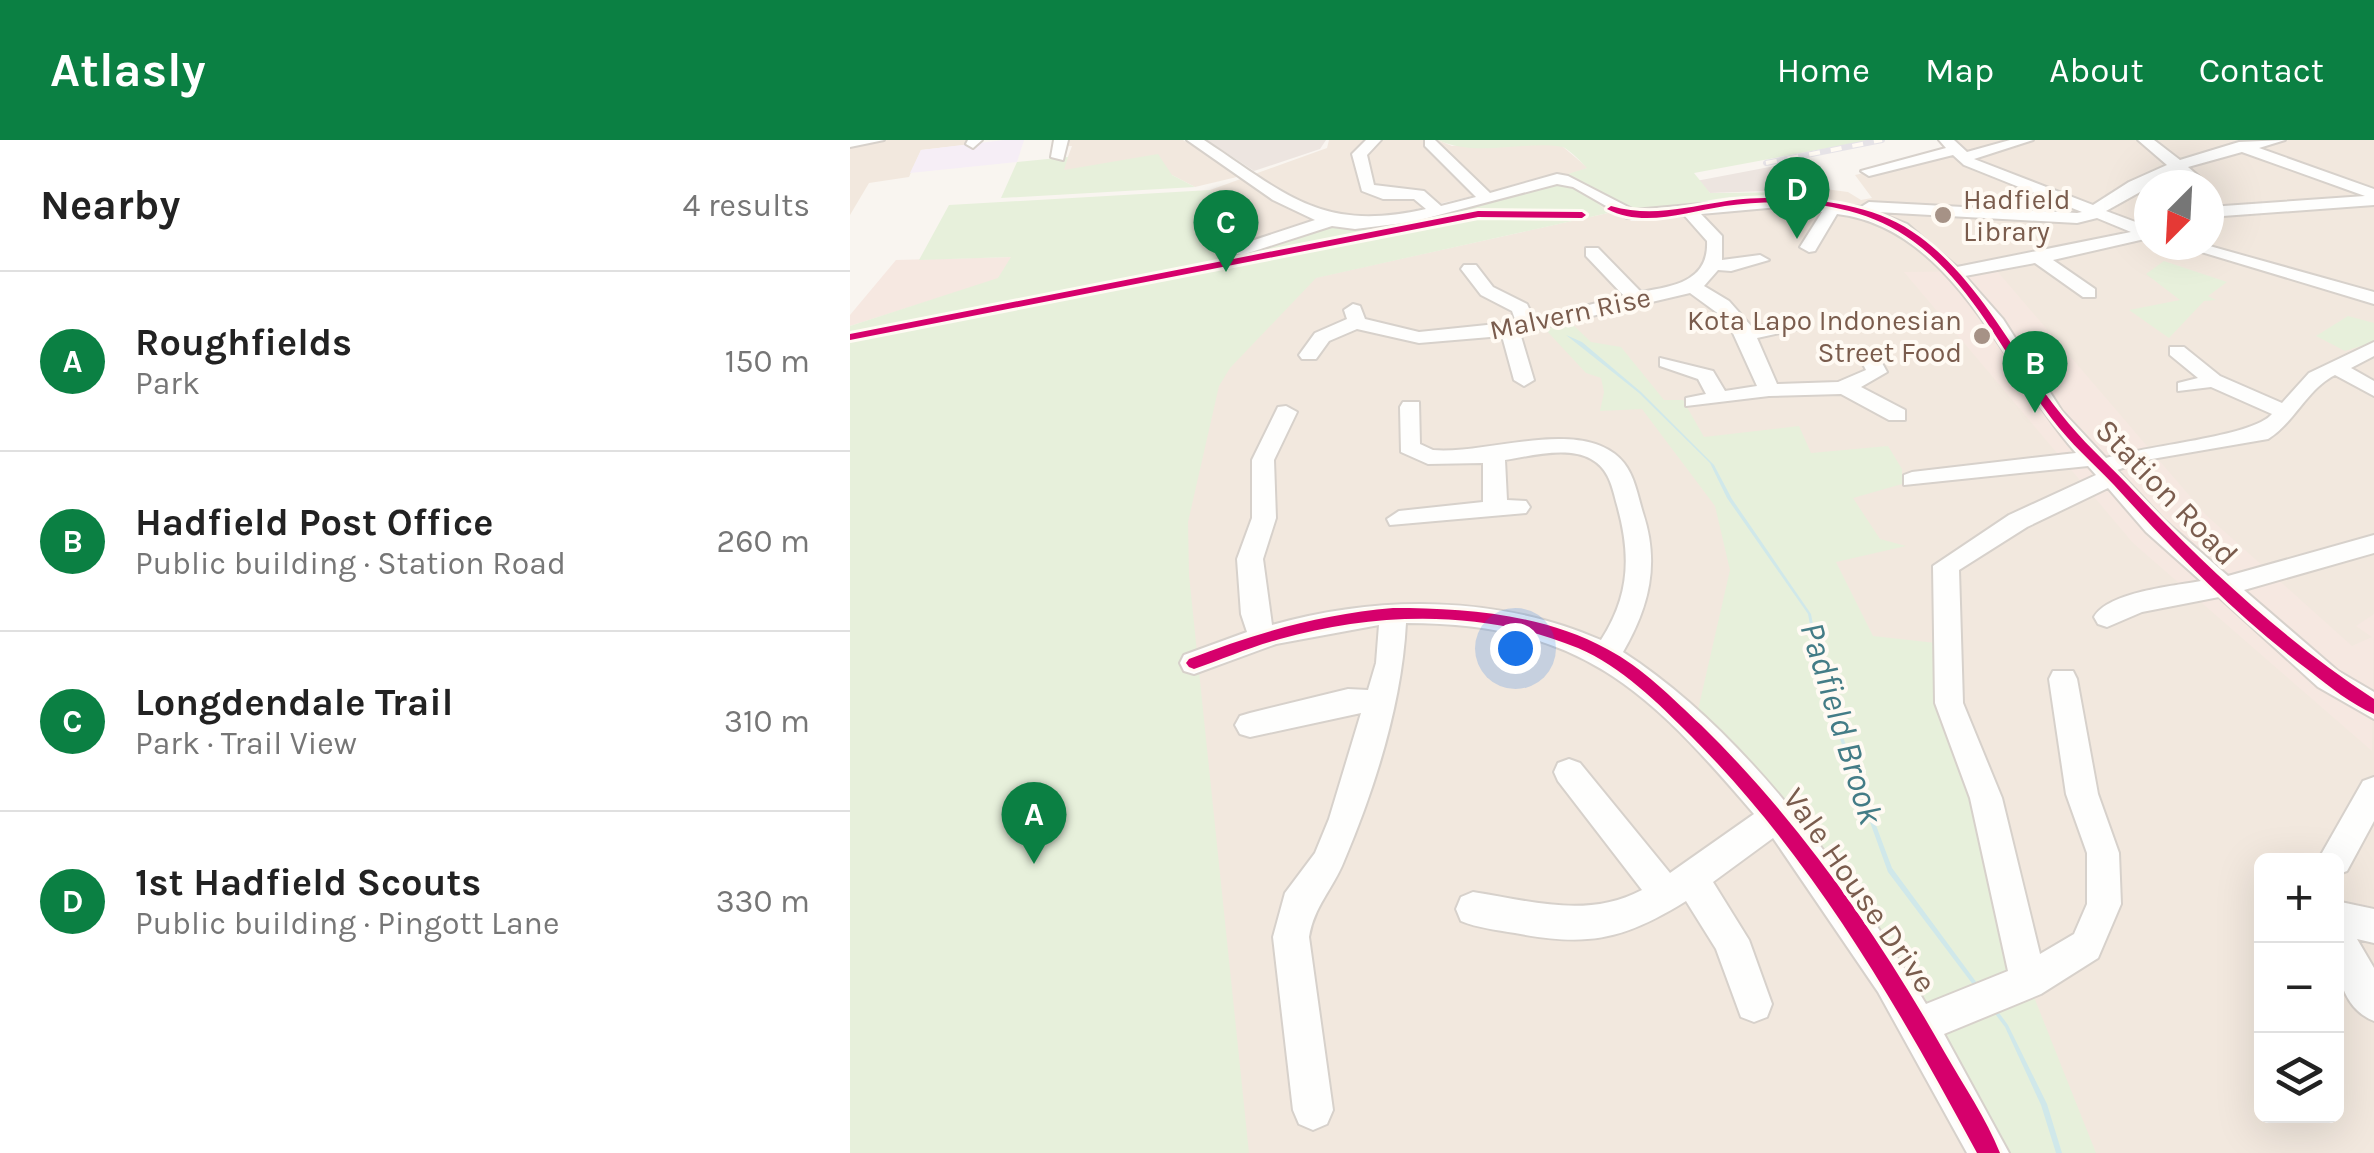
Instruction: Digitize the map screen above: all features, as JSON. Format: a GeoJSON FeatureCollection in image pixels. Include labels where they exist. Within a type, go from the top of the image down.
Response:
{"type":"FeatureCollection","features":[{"type":"Feature","properties":{"kind":"street"},"geometry":{"type":"LineString","coordinates":[[850,143],[877,140]]}},
{"type":"Feature","properties":{"kind":"street"},"geometry":{"type":"LineString","coordinates":[[1058,158],[1060,140]]}},
{"type":"Feature","properties":{"kind":"street"},"geometry":{"type":"LineString","coordinates":[[1194,140],[1332,220]]}},
{"type":"Feature","properties":{"kind":"street"},"geometry":{"type":"LineString","coordinates":[[1374,140],[1359,154],[1367,188],[1384,194],[1418,194],[1436,210]]}},
{"type":"Feature","properties":{"kind":"street"},"geometry":{"type":"LineString","coordinates":[[1869,170],[1955,149],[2026,140]]}},
{"type":"Feature","properties":{"kind":"street"},"geometry":{"type":"LineString","coordinates":[[2145,140],[2181,170]]}},
{"type":"Feature","properties":{"kind":"street"},"geometry":{"type":"LineString","coordinates":[[2223,140],[2374,197]]}},
{"type":"Feature","properties":{"kind":"street"},"geometry":{"type":"LineString","coordinates":[[1242,250],[1332,220],[1365,223],[1566,179],[1582,183],[1611,209],[1623,213],[1690,212],[1742,202],[1862,212],[1874,204],[2077,218],[2094,214],[2132,187],[2176,166],[2278,140]]}},
{"type":"Feature","properties":{"kind":"street"},"geometry":{"type":"LineString","coordinates":[[1430,143],[1484,196]]}},
{"type":"Feature","properties":{"kind":"street"},"geometry":{"type":"LineString","coordinates":[[1955,149],[2094,214],[2134,225]]}},
{"type":"Feature","properties":{"kind":"street"},"geometry":{"type":"LineString","coordinates":[[2224,210],[2339,204],[2374,197]]}},
{"type":"Feature","properties":{"kind":"street"},"geometry":{"type":"LineString","coordinates":[[2224,202],[2234,209]]}},
{"type":"Feature","properties":{"kind":"street"},"geometry":{"type":"LineString","coordinates":[[2339,204],[2374,221]]}},
{"type":"Feature","properties":{"kind":"street"},"geometry":{"type":"LineString","coordinates":[[1809,247],[1833,207]]}},
{"type":"Feature","properties":{"kind":"street"},"geometry":{"type":"LineString","coordinates":[[1690,212],[1714,238],[1712,264],[1731,266],[1760,260]]}},
{"type":"Feature","properties":{"kind":"street","name":"Station Road"},"geometry":{"type":"LineString","coordinates":[[1862,212],[1901,228],[1953,273],[1996,322],[2054,415],[2155,526],[2328,679],[2374,707]]}},
{"type":"Feature","properties":{"kind":"street"},"geometry":{"type":"LineString","coordinates":[[1953,273],[2039,258],[2134,231]]}},
{"type":"Feature","properties":{"kind":"street"},"geometry":{"type":"LineString","coordinates":[[1592,252],[1637,298]]}},
{"type":"Feature","properties":{"kind":"street"},"geometry":{"type":"LineString","coordinates":[[2224,255],[2374,298]]}},
{"type":"Feature","properties":{"kind":"street"},"geometry":{"type":"LineString","coordinates":[[2039,258],[2090,294]]}},
{"type":"Feature","properties":{"kind":"street","name":"Malvern Rise"},"geometry":{"type":"LineString","coordinates":[[1310,354],[1322,337],[1355,316],[1395,338],[1574,324],[1637,298],[1692,286],[1712,264]]}},
{"type":"Feature","properties":{"kind":"street"},"geometry":{"type":"LineString","coordinates":[[1470,270],[1488,291],[1520,308],[1518,328],[1524,380]]}},
{"type":"Feature","properties":{"kind":"street"},"geometry":{"type":"LineString","coordinates":[[1692,286],[1726,304],[1748,334],[1768,390]]}},
{"type":"Feature","properties":{"kind":"street"},"geometry":{"type":"LineString","coordinates":[[1748,334],[1804,322]]}},
{"type":"Feature","properties":{"kind":"street"},"geometry":{"type":"LineString","coordinates":[[1999,993],[1986,798],[1949,702],[1946,566],[2103,467],[2142,454],[2260,434],[2316,377],[2374,348]]}},
{"type":"Feature","properties":{"kind":"street"},"geometry":{"type":"LineString","coordinates":[[2178,351],[2213,380],[2285,412]]}},
{"type":"Feature","properties":{"kind":"street"},"geometry":{"type":"LineString","coordinates":[[1842,388],[1876,372],[1870,358]]}},
{"type":"Feature","properties":{"kind":"street"},"geometry":{"type":"LineString","coordinates":[[1667,362],[1706,375],[1719,398]]}},
{"type":"Feature","properties":{"kind":"street"},"geometry":{"type":"LineString","coordinates":[[2337,368],[2374,390]]}},
{"type":"Feature","properties":{"kind":"street"},"geometry":{"type":"LineString","coordinates":[[2184,388],[2213,380]]}},
{"type":"Feature","properties":{"kind":"street"},"geometry":{"type":"LineString","coordinates":[[1693,402],[1768,390],[1842,388],[1862,394],[1898,415]]}},
{"type":"Feature","properties":{"kind":"street"},"geometry":{"type":"LineString","coordinates":[[1411,407],[1410,447],[1417,454],[1446,460],[1555,446],[1586,449],[1614,466],[1638,534],[1639,592],[1626,626],[1606,655]]}},
{"type":"Feature","properties":{"kind":"street"},"geometry":{"type":"LineString","coordinates":[[1262,635],[1254,614],[1250,559],[1264,518],[1263,460],[1286,412]]}},
{"type":"Feature","properties":{"kind":"street"},"geometry":{"type":"LineString","coordinates":[[1399,519],[1506,508],[1494,454]]}},
{"type":"Feature","properties":{"kind":"street"},"geometry":{"type":"LineString","coordinates":[[1912,480],[2103,467]]}},
{"type":"Feature","properties":{"kind":"street"},"geometry":{"type":"LineString","coordinates":[[2107,617],[2137,603],[2222,587],[2374,544]]}},
{"type":"Feature","properties":{"kind":"street"},"geometry":{"type":"LineString","coordinates":[[1313,1110],[1306,1030],[1291,938],[1297,905],[1326,863],[1344,819],[1390,663],[1393,613]]}},
{"type":"Feature","properties":{"kind":"street","name":"Vale House Drive"},"geometry":{"type":"LineString","coordinates":[[1194,663],[1262,635],[1333,617],[1393,613],[1466,613],[1564,636],[1606,655],[1715,746],[1778,816],[1855,919],[1920,1025],[1988,1153]]}},
{"type":"Feature","properties":{"kind":"street"},"geometry":{"type":"LineString","coordinates":[[1920,1025],[1999,993],[2086,946],[2104,904],[2103,853],[2082,794],[2063,679]]}},
{"type":"Feature","properties":{"kind":"street"},"geometry":{"type":"LineString","coordinates":[[1250,724],[1348,701],[1380,702]]}},
{"type":"Feature","properties":{"kind":"street"},"geometry":{"type":"LineString","coordinates":[[1569,772],[1677,885],[1719,914],[1741,956],[1754,1004]]}},
{"type":"Feature","properties":{"kind":"street"},"geometry":{"type":"LineString","coordinates":[[2339,853],[2374,791]]}},
{"type":"Feature","properties":{"kind":"street"},"geometry":{"type":"LineString","coordinates":[[1473,909],[1569,923],[1612,922],[1677,885],[1778,816]]}},
{"type":"Feature","properties":{"kind":"street"},"geometry":{"type":"LineString","coordinates":[[2344,920],[2374,926]]}},
{"type":"Feature","properties":{"kind":"street"},"geometry":{"type":"LineString","coordinates":[[2339,943],[2374,1003]]}},
{"type":"Feature","properties":{"kind":"shaded area"},"geometry":{"type":"Polygon","coordinates":[[[887,140],[967,140],[965,145],[921,150],[909,177],[869,183],[850,215],[850,146],[887,140]]]}},
{"type":"Feature","properties":{"kind":"shaded area"},"geometry":{"type":"Polygon","coordinates":[[[1024,140],[1017,162],[910,173],[921,150],[1024,140]]]}},
{"type":"Feature","properties":{"kind":"shaded area"},"geometry":{"type":"Polygon","coordinates":[[[1065,140],[1183,140],[1241,176],[1195,187],[1172,175],[1063,170],[1072,146],[1063,146],[1065,140]]]}},
{"type":"Feature","properties":{"kind":"shaded area"},"geometry":{"type":"Polygon","coordinates":[[[1207,140],[1326,140],[1320,149],[1254,171],[1207,140]]]}},
{"type":"Feature","properties":{"kind":"shaded area"},"geometry":{"type":"Polygon","coordinates":[[[1329,140],[1438,140],[1452,146],[1532,142],[1562,146],[1588,168],[1570,174],[1586,180],[1631,221],[1654,221],[1717,209],[1796,206],[1810,187],[1848,192],[1861,200],[1872,198],[1855,175],[1948,154],[1939,140],[2374,140],[2374,1153],[1242,1153],[1183,524],[1207,387],[1314,278],[1608,213],[1578,184],[1559,176],[1239,250],[1231,244],[1232,221],[1243,215],[1210,190],[1327,148],[1329,140]]]}},
{"type":"Feature","properties":{"kind":"shaded area"},"geometry":{"type":"Polygon","coordinates":[[[1801,161],[1819,174],[1822,189],[1710,193],[1696,181],[1801,161]]]}},
{"type":"Feature","properties":{"kind":"shaded area"},"geometry":{"type":"Polygon","coordinates":[[[1012,257],[998,279],[850,326],[850,315],[896,260],[1012,257]]]}},
{"type":"Feature","properties":{"kind":"shaded area"},"geometry":{"type":"Polygon","coordinates":[[[1997,271],[2206,515],[2352,646],[2372,637],[2356,626],[2374,614],[2372,751],[2133,543],[1904,272],[1997,271]]]}},
{"type":"Feature","properties":{"kind":"green space"},"geometry":{"type":"Polygon","coordinates":[[[1438,140],[1871,140],[1694,173],[1710,193],[1806,192],[1801,199],[1730,197],[1643,211],[1613,205],[1568,174],[1587,168],[1563,147],[1468,148],[1438,140]]]}},
{"type":"Feature","properties":{"kind":"green space"},"geometry":{"type":"Polygon","coordinates":[[[1158,154],[1172,175],[1195,187],[1001,198],[1017,162],[1068,157],[1064,170],[1158,154]]]}},
{"type":"Feature","properties":{"kind":"green space"},"geometry":{"type":"Polygon","coordinates":[[[1555,183],[1578,184],[1608,213],[1316,278],[1230,368],[1219,386],[1188,522],[1189,575],[1249,1153],[850,1153],[850,326],[998,278],[1011,257],[919,260],[949,205],[1210,190],[1244,216],[1232,221],[1230,245],[1241,251],[1329,223],[1351,226],[1555,183]]]}},
{"type":"Feature","properties":{"kind":"green space"},"geometry":{"type":"Polygon","coordinates":[[[2164,261],[2227,282],[2208,296],[2216,300],[2204,301],[2169,338],[2129,310],[2180,300],[2146,274],[2164,261]]]}},
{"type":"Feature","properties":{"kind":"green space"},"geometry":{"type":"Polygon","coordinates":[[[2348,316],[2374,323],[2374,342],[2345,351],[2316,336],[2348,316]]]}},
{"type":"Feature","properties":{"kind":"green space"},"geometry":{"type":"Polygon","coordinates":[[[1571,323],[1591,342],[1621,347],[1664,400],[1683,400],[1704,437],[1799,426],[1811,453],[1888,446],[1902,469],[1902,484],[1853,498],[1880,539],[1906,546],[1836,562],[1873,636],[1945,644],[2028,982],[2096,1153],[1989,1153],[1698,710],[1730,570],[1715,506],[1642,409],[1600,411],[1604,392],[1601,378],[1586,373],[1545,329],[1571,323]]]}},
{"type":"Feature","properties":{"kind":"water"},"geometry":{"type":"Polygon","coordinates":[[[1566,335],[1582,342],[1641,392],[1714,465],[1732,499],[1811,614],[1825,689],[1892,868],[2008,1025],[2047,1104],[2062,1153],[2056,1153],[2041,1105],[2005,1027],[1888,872],[1822,689],[1808,614],[1727,498],[1710,463],[1639,393],[1566,335]]]}},
{"type":"Feature","properties":{"kind":"railway"},"geometry":{"type":"LineString","coordinates":[[1766,163],[1882,140]]}},
{"type":"Feature","properties":{"kind":"cycle path"},"geometry":{"type":"LineString","coordinates":[[1611,209],[1653,215],[1741,202],[1807,202],[1872,214],[1916,238],[1963,283],[2060,422],[2164,531],[2264,626],[2374,707]]}},
{"type":"Feature","properties":{"kind":"cycle path"},"geometry":{"type":"LineString","coordinates":[[850,337],[1478,214],[1582,215]]}},
{"type":"Feature","properties":{"kind":"cycle path"},"geometry":{"type":"LineString","coordinates":[[1194,663],[1274,634],[1353,617],[1393,613],[1475,617],[1518,625],[1573,640],[1615,661],[1657,694],[1733,768],[1818,870],[1891,980],[1989,1153]]}},
{"type":"Feature","properties":{"kind":"place","name":"Hadfield Library"},"geometry":{"type":"Point","coordinates":[1943,215]}},
{"type":"Feature","properties":{"kind":"place","name":"1st Hadfield Scouts"},"geometry":{"type":"Point","coordinates":[1797,239]}},
{"type":"Feature","properties":{"kind":"place","name":"Longdendale Trail"},"geometry":{"type":"Point","coordinates":[1226,272]}},
{"type":"Feature","properties":{"kind":"place","name":"Kota Lapo Indonesian Street Food"},"geometry":{"type":"Point","coordinates":[1982,336]}},
{"type":"Feature","properties":{"kind":"place","name":"Hadfield Post Office"},"geometry":{"type":"Point","coordinates":[2035,413]}},
{"type":"Feature","properties":{"kind":"place","name":"Roughfields"},"geometry":{"type":"Point","coordinates":[1034,864]}},
{"type":"Feature","properties":{"kind":"water label","name":"Padfield Brook"},"geometry":{"type":"Point","coordinates":[1842,723]}}]}
